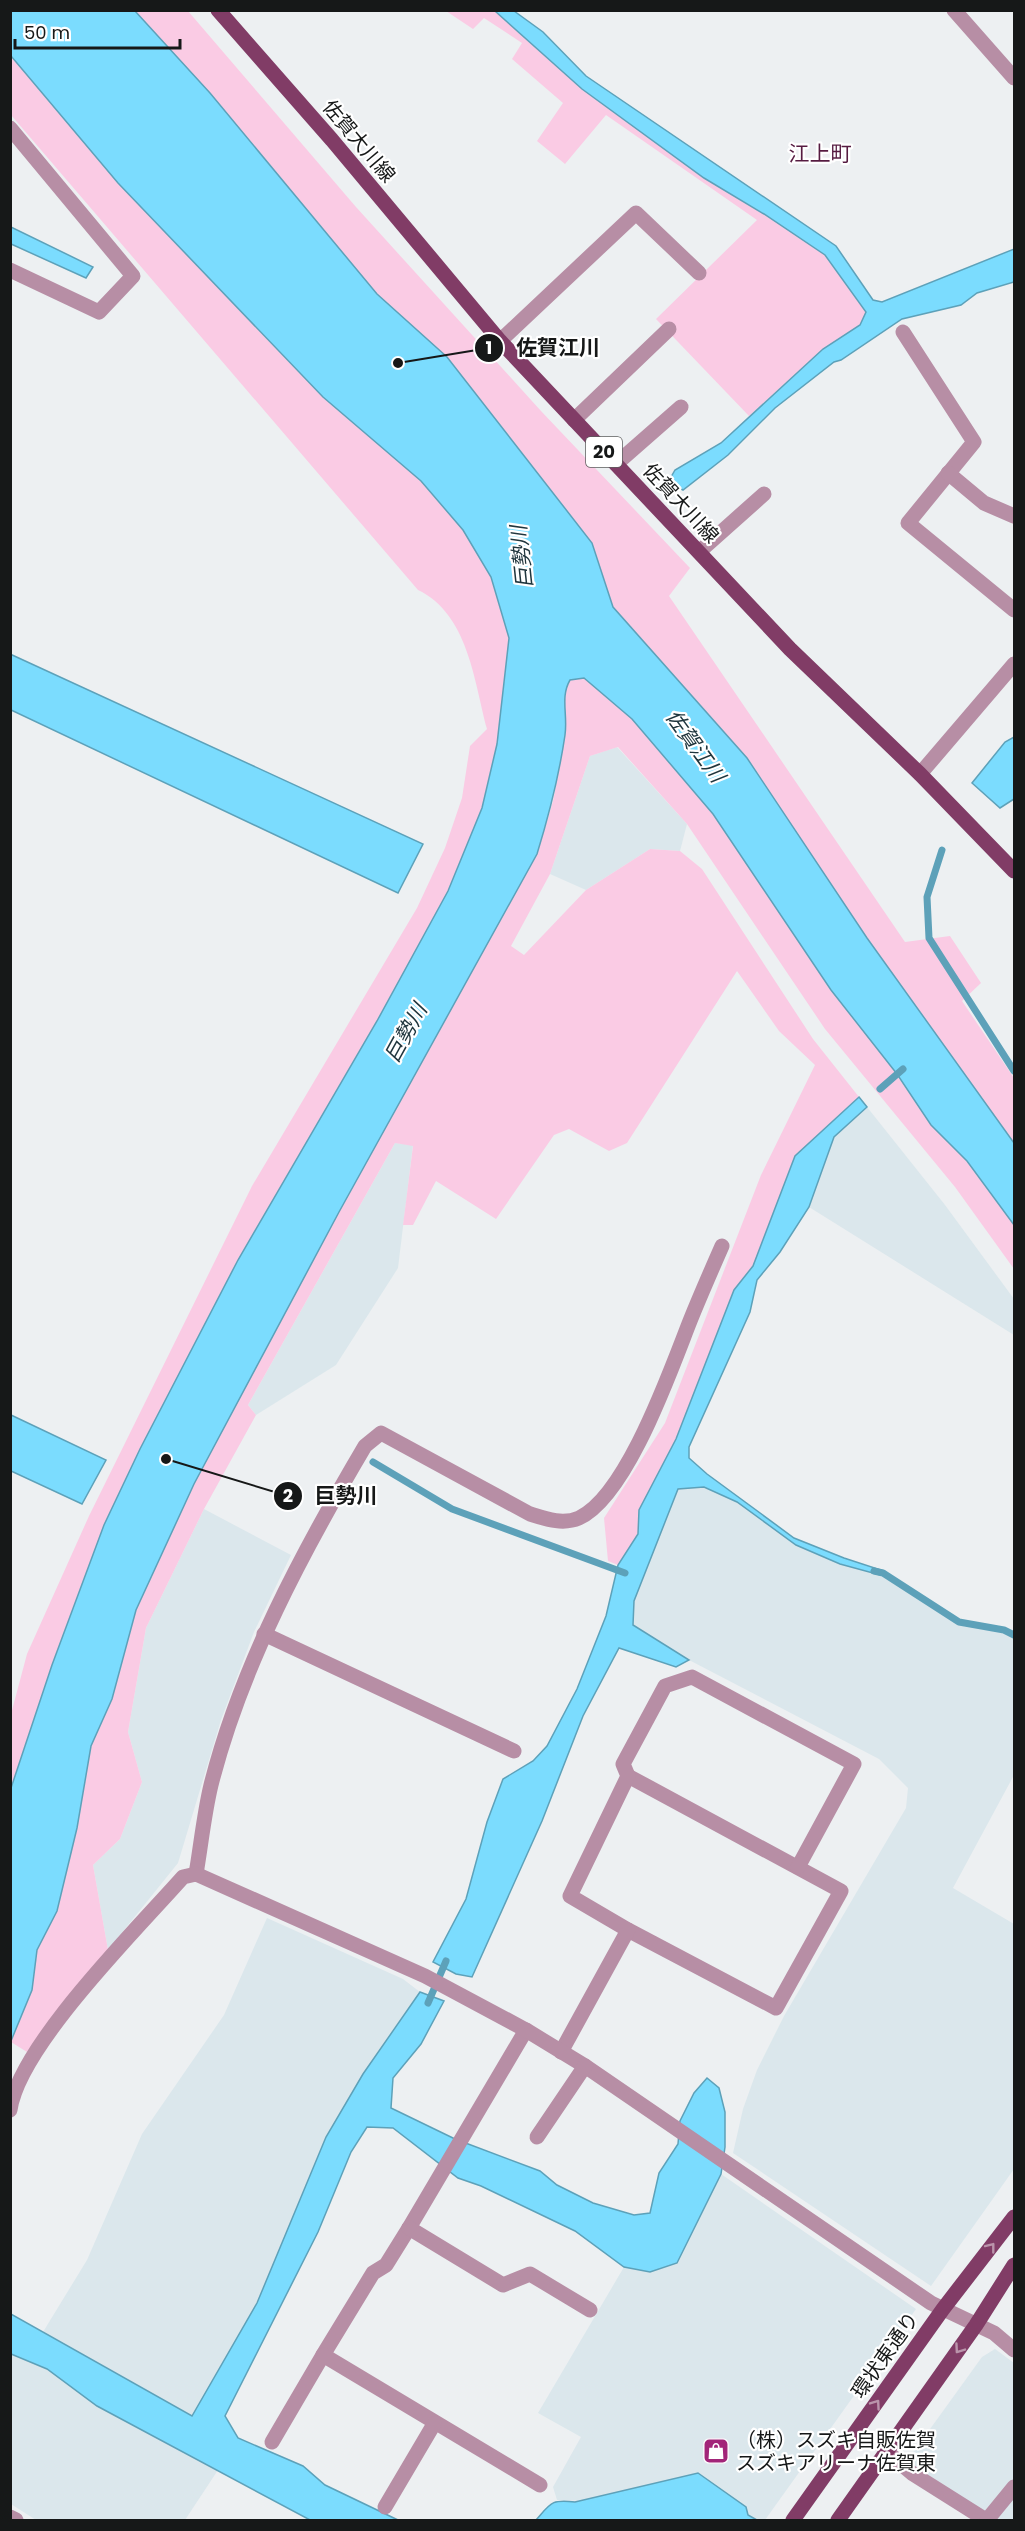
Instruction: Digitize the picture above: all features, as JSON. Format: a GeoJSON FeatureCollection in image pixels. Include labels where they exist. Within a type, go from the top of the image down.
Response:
{"type":"FeatureCollection","features":[{"type":"Feature","properties":{"kind":"main road","name":"佐賀大川線"},"geometry":{"type":"LineString","coordinates":[[218,10],[332,140],[500,341],[790,649],[920,774],[1014,871]]}},
{"type":"Feature","properties":{"kind":"main road","name":"環状東通り"},"geometry":{"type":"LineString","coordinates":[[794,2520],[943,2309],[1014,2217]]}},
{"type":"Feature","properties":{"kind":"main road"},"geometry":{"type":"LineString","coordinates":[[838,2520],[976,2325],[1014,2265]]}},
{"type":"Feature","properties":{"kind":"street"},"geometry":{"type":"LineString","coordinates":[[954,10],[1014,78]]}},
{"type":"Feature","properties":{"kind":"street"},"geometry":{"type":"LineString","coordinates":[[10,128],[134,276],[99,312],[10,270]]}},
{"type":"Feature","properties":{"kind":"street"},"geometry":{"type":"LineString","coordinates":[[500,341],[636,213],[699,273]]}},
{"type":"Feature","properties":{"kind":"street"},"geometry":{"type":"LineString","coordinates":[[574,420],[669,329]]}},
{"type":"Feature","properties":{"kind":"street"},"geometry":{"type":"LineString","coordinates":[[903,332],[974,442],[908,523],[1014,610]]}},
{"type":"Feature","properties":{"kind":"street"},"geometry":{"type":"LineString","coordinates":[[616,464],[681,407]]}},
{"type":"Feature","properties":{"kind":"street"},"geometry":{"type":"LineString","coordinates":[[948,473],[984,503],[1014,516]]}},
{"type":"Feature","properties":{"kind":"street"},"geometry":{"type":"LineString","coordinates":[[699,552],[764,494]]}},
{"type":"Feature","properties":{"kind":"street"},"geometry":{"type":"LineString","coordinates":[[920,774],[1014,664]]}},
{"type":"Feature","properties":{"kind":"street"},"geometry":{"type":"LineString","coordinates":[[196,1874],[211,1785],[226,1736],[264,1634],[300,1560],[365,1446],[381,1433],[530,1514],[555,1521],[579,1518],[601,1501],[618,1477],[649,1423],[722,1246]]}},
{"type":"Feature","properties":{"kind":"street"},"geometry":{"type":"LineString","coordinates":[[264,1634],[514,1751]]}},
{"type":"Feature","properties":{"kind":"street"},"geometry":{"type":"LineString","coordinates":[[627,1776],[570,1896],[628,1930],[776,2008],[842,1891],[627,1776],[623,1764],[665,1686],[692,1677],[854,1764],[798,1867]]}},
{"type":"Feature","properties":{"kind":"street"},"geometry":{"type":"LineString","coordinates":[[10,2110],[25,2070],[69,2007],[183,1877],[196,1874],[425,1976],[526,2030],[585,2066],[931,2303],[994,2333],[1014,2350]]}},
{"type":"Feature","properties":{"kind":"street"},"geometry":{"type":"LineString","coordinates":[[561,2052],[628,1930]]}},
{"type":"Feature","properties":{"kind":"street"},"geometry":{"type":"LineString","coordinates":[[272,2442],[373,2273],[386,2265],[409,2228],[526,2030]]}},
{"type":"Feature","properties":{"kind":"street"},"geometry":{"type":"LineString","coordinates":[[537,2137],[585,2066]]}},
{"type":"Feature","properties":{"kind":"street"},"geometry":{"type":"LineString","coordinates":[[409,2228],[503,2285],[530,2274],[590,2310]]}},
{"type":"Feature","properties":{"kind":"street"},"geometry":{"type":"LineString","coordinates":[[323,2355],[434,2424],[540,2485]]}},
{"type":"Feature","properties":{"kind":"street"},"geometry":{"type":"LineString","coordinates":[[385,2507],[434,2424]]}},
{"type":"Feature","properties":{"kind":"street"},"geometry":{"type":"LineString","coordinates":[[886,2451],[913,2474],[986,2520],[1014,2487]]}},
{"type":"Feature","properties":{"kind":"street"},"geometry":{"type":"LineString","coordinates":[[10,2517],[16,2520]]}},
{"type":"Feature","properties":{"kind":"shaded area"},"geometry":{"type":"Polygon","coordinates":[[[135,11],[188,11],[356,207],[541,411],[690,568],[669,596],[905,942],[950,936],[981,983],[962,1001],[1014,1078],[1014,1143],[867,938],[747,758],[613,607],[592,543],[527,459],[447,357],[377,294],[210,93],[135,11]]]}},
{"type":"Feature","properties":{"kind":"shaded area"},"geometry":{"type":"Polygon","coordinates":[[[446,11],[496,11],[582,89],[704,178],[764,214],[825,255],[866,312],[860,325],[823,349],[749,416],[656,319],[757,220],[606,115],[565,164],[537,141],[563,103],[512,59],[522,43],[484,18],[473,29],[446,11]]]}},
{"type":"Feature","properties":{"kind":"shaded area"},"geometry":{"type":"Polygon","coordinates":[[[11,56],[118,183],[323,397],[421,481],[463,530],[491,577],[509,638],[497,744],[482,808],[448,891],[377,1021],[238,1260],[140,1449],[104,1525],[52,1665],[11,1788],[11,1714],[27,1654],[89,1516],[252,1186],[417,908],[445,848],[462,798],[470,746],[487,729],[473,670],[458,632],[448,615],[435,601],[418,590],[11,115],[11,56]]]}},
{"type":"Feature","properties":{"kind":"shaded area"},"geometry":{"type":"Polygon","coordinates":[[[571,659],[659,729],[931,1125],[967,1161],[1014,1225],[1014,1269],[955,1187],[825,1029],[687,824],[618,747],[590,756],[550,874],[511,946],[524,955],[586,890],[650,849],[680,851],[702,869],[813,1039],[859,1097],[795,1156],[753,1266],[734,1290],[676,1439],[639,1510],[638,1534],[618,1565],[608,1561],[604,1518],[665,1423],[761,1175],[815,1065],[779,1031],[737,971],[627,1143],[609,1151],[569,1129],[554,1135],[496,1219],[436,1181],[413,1225],[403,1225],[413,1146],[395,1143],[248,1405],[256,1415],[204,1509],[146,1628],[128,1732],[142,1782],[120,1839],[93,1865],[108,1950],[27,2052],[11,2042],[32,1990],[37,1950],[57,1911],[77,1828],[91,1746],[112,1699],[136,1610],[194,1484],[339,1212],[537,854],[553,801],[566,731],[564,691],[571,659]]]}},
{"type":"Feature","properties":{"kind":"shaded area"},"geometry":{"type":"Polygon","coordinates":[[[617,747],[687,824],[680,851],[650,849],[586,890],[550,874],[590,756],[617,747]]]}},
{"type":"Feature","properties":{"kind":"shaded area"},"geometry":{"type":"Polygon","coordinates":[[[867,1107],[945,1205],[1014,1299],[1014,1335],[809,1207],[834,1137],[867,1107]]]}},
{"type":"Feature","properties":{"kind":"shaded area"},"geometry":{"type":"Polygon","coordinates":[[[395,1143],[413,1145],[398,1268],[336,1365],[256,1415],[248,1405],[395,1143]]]}},
{"type":"Feature","properties":{"kind":"shaded area"},"geometry":{"type":"Polygon","coordinates":[[[704,1486],[737,1502],[796,1545],[840,1564],[880,1575],[958,1624],[1004,1633],[1014,1638],[1014,1775],[953,1888],[1014,1924],[1014,2169],[931,2286],[733,2153],[743,2109],[757,2070],[784,2016],[906,1808],[908,1788],[879,1759],[689,1660],[633,1625],[634,1601],[678,1489],[704,1486]]]}},
{"type":"Feature","properties":{"kind":"shaded area"},"geometry":{"type":"Polygon","coordinates":[[[204,1509],[291,1555],[254,1632],[221,1720],[178,1863],[108,1950],[93,1865],[120,1839],[142,1782],[128,1732],[146,1628],[204,1509]]]}},
{"type":"Feature","properties":{"kind":"shaded area"},"geometry":{"type":"Polygon","coordinates":[[[267,1918],[403,1979],[420,1992],[363,2074],[257,2303],[192,2417],[43,2332],[87,2260],[142,2134],[224,2015],[267,1918]]]}},
{"type":"Feature","properties":{"kind":"shaded area"},"geometry":{"type":"Polygon","coordinates":[[[721,2174],[916,2309],[765,2520],[757,2520],[748,2515],[746,2507],[557,2500],[553,2487],[581,2437],[538,2413],[624,2267],[650,2272],[677,2263],[721,2174]]]}},
{"type":"Feature","properties":{"kind":"shaded area"},"geometry":{"type":"Polygon","coordinates":[[[995,2349],[1014,2363],[1014,2520],[996,2520],[907,2461],[982,2357],[995,2349]]]}},
{"type":"Feature","properties":{"kind":"shaded area"},"geometry":{"type":"Polygon","coordinates":[[[10,2354],[47,2369],[97,2406],[218,2470],[185,2520],[36,2520],[11,2504],[10,2354]]]}},
{"type":"Feature","properties":{"kind":"water"},"geometry":{"type":"Polygon","coordinates":[[[11,10],[135,11],[210,93],[377,294],[447,357],[592,543],[613,607],[747,758],[867,938],[1014,1143],[1014,1225],[967,1161],[931,1125],[897,1074],[831,990],[713,814],[632,719],[584,678],[570,680],[565,693],[566,728],[560,765],[537,854],[339,1212],[194,1484],[136,1610],[112,1699],[91,1746],[77,1828],[57,1911],[37,1950],[32,1990],[11,2041],[11,1788],[52,1665],[104,1525],[140,1449],[238,1260],[377,1021],[448,891],[482,808],[497,744],[509,638],[491,577],[463,530],[421,481],[323,397],[118,183],[11,56],[11,10]]]}},
{"type":"Feature","properties":{"kind":"water"},"geometry":{"type":"Polygon","coordinates":[[[495,11],[514,11],[543,32],[586,76],[836,246],[873,300],[882,302],[1014,249],[1014,282],[977,293],[961,305],[902,319],[841,360],[834,362],[775,408],[728,455],[683,490],[675,486],[671,477],[675,470],[721,443],[823,349],[860,325],[866,312],[825,255],[764,214],[704,178],[582,89],[495,11]]]}},
{"type":"Feature","properties":{"kind":"water"},"geometry":{"type":"Polygon","coordinates":[[[10,227],[93,267],[86,278],[11,244],[10,227]]]}},
{"type":"Feature","properties":{"kind":"water"},"geometry":{"type":"Polygon","coordinates":[[[10,654],[423,844],[398,893],[11,710],[10,654]]]}},
{"type":"Feature","properties":{"kind":"water"},"geometry":{"type":"Polygon","coordinates":[[[1014,737],[1014,799],[1000,808],[972,783],[1005,742],[1014,737]]]}},
{"type":"Feature","properties":{"kind":"water"},"geometry":{"type":"Polygon","coordinates":[[[859,1097],[867,1107],[834,1137],[809,1207],[780,1252],[757,1280],[750,1312],[689,1447],[689,1458],[707,1474],[794,1538],[884,1571],[880,1575],[840,1564],[796,1545],[737,1502],[704,1487],[678,1489],[634,1601],[633,1625],[689,1660],[676,1667],[619,1648],[583,1716],[542,1821],[472,1977],[456,1974],[433,1962],[466,1899],[487,1822],[503,1779],[533,1761],[547,1746],[577,1689],[606,1616],[618,1565],[638,1534],[639,1510],[676,1439],[734,1290],[753,1266],[795,1156],[859,1097]]]}},
{"type":"Feature","properties":{"kind":"water"},"geometry":{"type":"Polygon","coordinates":[[[11,1415],[106,1460],[82,1504],[11,1471],[11,1415]]]}},
{"type":"Feature","properties":{"kind":"water"},"geometry":{"type":"Polygon","coordinates":[[[420,1992],[444,2001],[421,2044],[393,2078],[391,2108],[455,2139],[540,2171],[557,2185],[593,2203],[634,2215],[650,2213],[659,2173],[678,2144],[680,2121],[694,2093],[707,2078],[719,2088],[725,2112],[725,2147],[721,2174],[677,2263],[650,2272],[624,2267],[575,2231],[481,2186],[458,2178],[393,2128],[367,2127],[351,2152],[318,2232],[225,2416],[238,2438],[303,2466],[325,2485],[398,2520],[310,2520],[97,2406],[47,2369],[11,2354],[11,2314],[192,2416],[257,2303],[326,2137],[363,2074],[420,1992]]]}},
{"type":"Feature","properties":{"kind":"water"},"geometry":{"type":"Polygon","coordinates":[[[698,2473],[746,2507],[748,2515],[757,2520],[536,2520],[556,2502],[575,2502],[698,2473]]]}},
{"type":"Feature","properties":{"kind":"waterway"},"geometry":{"type":"LineString","coordinates":[[942,850],[927,897],[929,938],[1014,1071]]}},
{"type":"Feature","properties":{"kind":"waterway"},"geometry":{"type":"LineString","coordinates":[[880,1089],[903,1069]]}},
{"type":"Feature","properties":{"kind":"waterway"},"geometry":{"type":"LineString","coordinates":[[373,1462],[452,1509],[625,1573]]}},
{"type":"Feature","properties":{"kind":"waterway"},"geometry":{"type":"LineString","coordinates":[[874,1571],[883,1573],[959,1622],[1004,1630],[1014,1635]]}},
{"type":"Feature","properties":{"kind":"waterway"},"geometry":{"type":"LineString","coordinates":[[428,2003],[446,1961]]}},
{"type":"Feature","properties":{"kind":"place","name":"佐賀江川"},"geometry":{"type":"Point","coordinates":[398,363]}},
{"type":"Feature","properties":{"kind":"place","name":"巨勢川"},"geometry":{"type":"Point","coordinates":[166,1459]}},
{"type":"Feature","properties":{"kind":"place","name":"（株）スズキ自販佐賀 スズキアリーナ佐賀東"},"geometry":{"type":"Point","coordinates":[716,2451]}},
{"type":"Feature","properties":{"kind":"district","name":"江上町"},"geometry":{"type":"Point","coordinates":[820,154]}}]}
